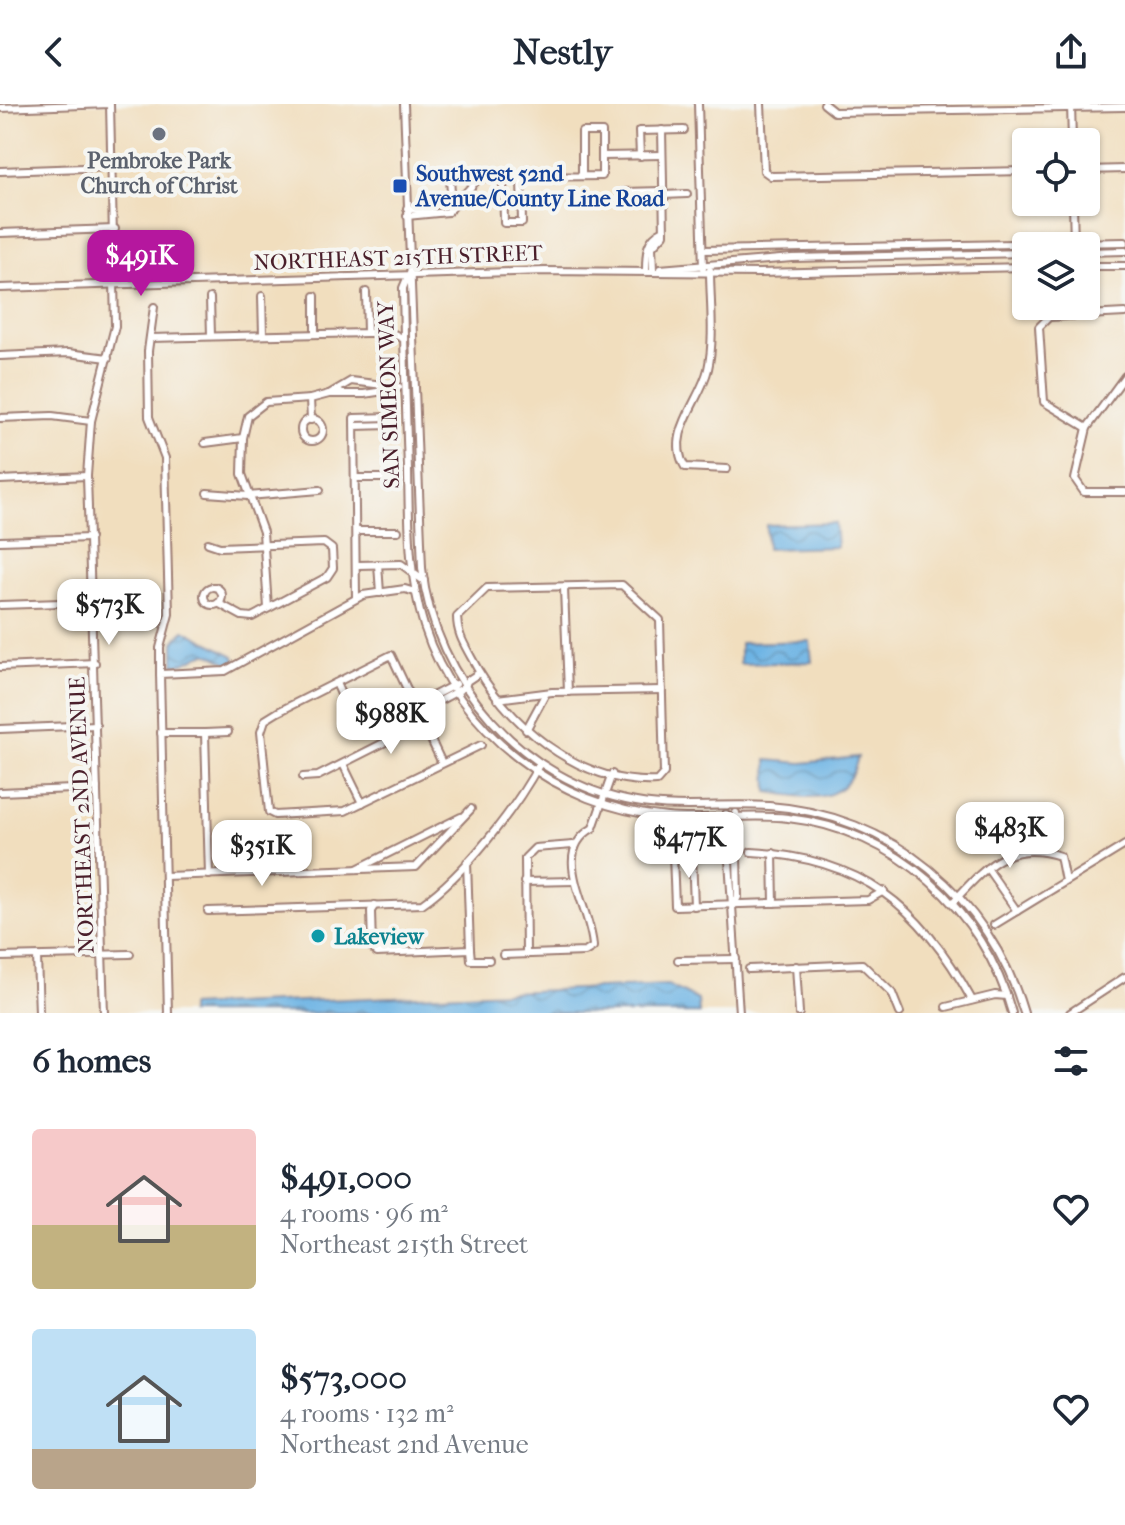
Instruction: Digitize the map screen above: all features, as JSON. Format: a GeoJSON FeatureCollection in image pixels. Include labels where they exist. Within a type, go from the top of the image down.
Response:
{"type":"FeatureCollection","features":[{"type":"Feature","properties":{"kind":"street"},"geometry":{"type":"LineString","coordinates":[[0,108],[110,104]]}},
{"type":"Feature","properties":{"kind":"street","name":"NORTHEAST 2ND AVENUE"},"geometry":{"type":"LineString","coordinates":[[104,1013],[87,476],[91,421],[115,326],[110,104]]}},
{"type":"Feature","properties":{"kind":"street"},"geometry":{"type":"LineString","coordinates":[[404,104],[408,276]]}},
{"type":"Feature","properties":{"kind":"street"},"geometry":{"type":"LineString","coordinates":[[698,104],[703,250],[711,353],[708,372],[683,422],[681,460],[685,467],[692,469],[727,469]]}},
{"type":"Feature","properties":{"kind":"street"},"geometry":{"type":"LineString","coordinates":[[761,104],[764,171],[771,176],[1012,171]]}},
{"type":"Feature","properties":{"kind":"street"},"geometry":{"type":"LineString","coordinates":[[824,106],[834,112],[1008,106],[1125,107]]}},
{"type":"Feature","properties":{"kind":"street"},"geometry":{"type":"LineString","coordinates":[[1071,106],[1072,128]]}},
{"type":"Feature","properties":{"kind":"street"},"geometry":{"type":"LineString","coordinates":[[649,270],[647,248],[654,235],[664,230],[662,130]]}},
{"type":"Feature","properties":{"kind":"street"},"geometry":{"type":"LineString","coordinates":[[640,156],[639,131],[684,130]]}},
{"type":"Feature","properties":{"kind":"street"},"geometry":{"type":"LineString","coordinates":[[452,208],[450,178],[602,176],[602,132],[582,132],[582,176]]}},
{"type":"Feature","properties":{"kind":"street"},"geometry":{"type":"LineString","coordinates":[[602,156],[662,155]]}},
{"type":"Feature","properties":{"kind":"street"},"geometry":{"type":"LineString","coordinates":[[0,171],[112,167]]}},
{"type":"Feature","properties":{"kind":"street"},"geometry":{"type":"LineString","coordinates":[[1100,170],[1125,169]]}},
{"type":"Feature","properties":{"kind":"street"},"geometry":{"type":"LineString","coordinates":[[407,212],[448,212],[480,177]]}},
{"type":"Feature","properties":{"kind":"street"},"geometry":{"type":"LineString","coordinates":[[503,177],[504,223],[522,223],[521,177]]}},
{"type":"Feature","properties":{"kind":"street"},"geometry":{"type":"LineString","coordinates":[[624,192],[687,194]]}},
{"type":"Feature","properties":{"kind":"street"},"geometry":{"type":"LineString","coordinates":[[0,233],[115,229]]}},
{"type":"Feature","properties":{"kind":"street"},"geometry":{"type":"LineString","coordinates":[[1100,243],[1125,242]]}},
{"type":"Feature","properties":{"kind":"street"},"geometry":{"type":"LineString","coordinates":[[703,250],[1012,245]]}},
{"type":"Feature","properties":{"kind":"street"},"geometry":{"type":"LineString","coordinates":[[861,247],[861,256]]}},
{"type":"Feature","properties":{"kind":"street"},"geometry":{"type":"LineString","coordinates":[[1100,252],[1125,251]]}},
{"type":"Feature","properties":{"kind":"street","name":"NORTHEAST 215TH STREET"},"geometry":{"type":"LineString","coordinates":[[706,269],[861,256],[1012,253]]}},
{"type":"Feature","properties":{"kind":"street"},"geometry":{"type":"LineString","coordinates":[[1100,266],[1125,266]]}},
{"type":"Feature","properties":{"kind":"street","name":"NORTHEAST 215TH STREET"},"geometry":{"type":"LineString","coordinates":[[0,288],[649,270],[1012,267]]}},
{"type":"Feature","properties":{"kind":"street","name":"SAN SIMEON WAY"},"geometry":{"type":"LineString","coordinates":[[408,276],[403,288],[402,387],[415,592],[433,650],[454,689],[495,740],[535,772],[602,804],[667,817],[789,818],[855,836],[911,866],[952,903],[979,937],[1012,1013]]}},
{"type":"Feature","properties":{"kind":"street","name":"SAN SIMEON WAY"},"geometry":{"type":"LineString","coordinates":[[408,276],[412,286],[421,579],[440,639],[465,683],[498,727],[540,763],[605,794],[674,808],[793,808],[848,822],[915,857],[959,895],[1003,959],[1024,1013]]}},
{"type":"Feature","properties":{"kind":"street"},"geometry":{"type":"LineString","coordinates":[[366,292],[367,333]]}},
{"type":"Feature","properties":{"kind":"street"},"geometry":{"type":"LineString","coordinates":[[262,296],[263,335]]}},
{"type":"Feature","properties":{"kind":"street"},"geometry":{"type":"LineString","coordinates":[[315,296],[315,333]]}},
{"type":"Feature","properties":{"kind":"street"},"geometry":{"type":"LineString","coordinates":[[210,298],[211,336]]}},
{"type":"Feature","properties":{"kind":"street"},"geometry":{"type":"LineString","coordinates":[[154,307],[150,338],[149,417],[165,458],[169,614],[160,648],[168,1013]]}},
{"type":"Feature","properties":{"kind":"street"},"geometry":{"type":"LineString","coordinates":[[1087,428],[1044,402],[1039,327],[1049,317],[1125,313]]}},
{"type":"Feature","properties":{"kind":"street"},"geometry":{"type":"LineString","coordinates":[[150,338],[394,333],[404,339]]}},
{"type":"Feature","properties":{"kind":"street"},"geometry":{"type":"LineString","coordinates":[[0,356],[68,353],[108,358]]}},
{"type":"Feature","properties":{"kind":"street"},"geometry":{"type":"LineString","coordinates":[[1125,376],[1087,428],[1075,479],[1084,492],[1125,492]]}},
{"type":"Feature","properties":{"kind":"street"},"geometry":{"type":"LineString","coordinates":[[329,394],[351,381],[402,387]]}},
{"type":"Feature","properties":{"kind":"street"},"geometry":{"type":"LineString","coordinates":[[268,608],[263,532],[242,474],[243,438],[248,416],[266,402],[310,399],[329,394],[364,394],[416,386]]}},
{"type":"Feature","properties":{"kind":"street"},"geometry":{"type":"LineString","coordinates":[[310,399],[311,420]]}},
{"type":"Feature","properties":{"kind":"street"},"geometry":{"type":"LineString","coordinates":[[0,418],[52,416],[91,421]]}},
{"type":"Feature","properties":{"kind":"street"},"geometry":{"type":"LineString","coordinates":[[354,426],[391,425],[394,421],[391,417],[354,418],[354,426],[356,478],[358,565],[357,594]]}},
{"type":"Feature","properties":{"kind":"street"},"geometry":{"type":"LineString","coordinates":[[205,443],[243,438]]}},
{"type":"Feature","properties":{"kind":"street"},"geometry":{"type":"LineString","coordinates":[[0,480],[87,476]]}},
{"type":"Feature","properties":{"kind":"street"},"geometry":{"type":"LineString","coordinates":[[356,478],[398,478]]}},
{"type":"Feature","properties":{"kind":"street"},"geometry":{"type":"LineString","coordinates":[[207,493],[248,496],[320,490]]}},
{"type":"Feature","properties":{"kind":"street"},"geometry":{"type":"LineString","coordinates":[[357,531],[398,531]]}},
{"type":"Feature","properties":{"kind":"street"},"geometry":{"type":"LineString","coordinates":[[0,541],[90,538]]}},
{"type":"Feature","properties":{"kind":"street"},"geometry":{"type":"LineString","coordinates":[[208,543],[220,547],[329,545],[331,574],[268,608],[248,617],[218,603]]}},
{"type":"Feature","properties":{"kind":"street"},"geometry":{"type":"LineString","coordinates":[[401,564],[411,557]]}},
{"type":"Feature","properties":{"kind":"street"},"geometry":{"type":"LineString","coordinates":[[378,564],[380,591]]}},
{"type":"Feature","properties":{"kind":"street"},"geometry":{"type":"LineString","coordinates":[[358,565],[401,564],[421,579],[405,589]]}},
{"type":"Feature","properties":{"kind":"street"},"geometry":{"type":"LineString","coordinates":[[622,585],[660,620],[664,773],[657,781],[637,782],[570,759],[526,730],[497,699],[479,673],[457,630],[457,617],[487,588],[564,588],[622,585]]}},
{"type":"Feature","properties":{"kind":"street"},"geometry":{"type":"LineString","coordinates":[[564,588],[568,692]]}},
{"type":"Feature","properties":{"kind":"street"},"geometry":{"type":"LineString","coordinates":[[160,674],[225,671],[357,594],[405,589],[415,592]]}},
{"type":"Feature","properties":{"kind":"street"},"geometry":{"type":"LineString","coordinates":[[0,605],[123,601]]}},
{"type":"Feature","properties":{"kind":"street"},"geometry":{"type":"LineString","coordinates":[[441,761],[419,707],[391,655],[265,720],[261,732],[269,812],[318,815],[345,811],[441,761],[481,745]]}},
{"type":"Feature","properties":{"kind":"street"},"geometry":{"type":"LineString","coordinates":[[0,667],[95,663]]}},
{"type":"Feature","properties":{"kind":"street"},"geometry":{"type":"LineString","coordinates":[[419,707],[479,673]]}},
{"type":"Feature","properties":{"kind":"street"},"geometry":{"type":"LineString","coordinates":[[336,683],[349,712]]}},
{"type":"Feature","properties":{"kind":"street"},"geometry":{"type":"LineString","coordinates":[[497,699],[568,692],[662,690]]}},
{"type":"Feature","properties":{"kind":"street"},"geometry":{"type":"LineString","coordinates":[[526,730],[545,695]]}},
{"type":"Feature","properties":{"kind":"street"},"geometry":{"type":"LineString","coordinates":[[303,777],[318,776],[425,722]]}},
{"type":"Feature","properties":{"kind":"street"},"geometry":{"type":"LineString","coordinates":[[0,729],[96,725]]}},
{"type":"Feature","properties":{"kind":"street"},"geometry":{"type":"LineString","coordinates":[[161,733],[228,732]]}},
{"type":"Feature","properties":{"kind":"street"},"geometry":{"type":"LineString","coordinates":[[205,733],[209,875]]}},
{"type":"Feature","properties":{"kind":"street"},"geometry":{"type":"LineString","coordinates":[[208,911],[422,904],[467,862],[516,806],[540,763]]}},
{"type":"Feature","properties":{"kind":"street"},"geometry":{"type":"LineString","coordinates":[[343,764],[362,803]]}},
{"type":"Feature","properties":{"kind":"street"},"geometry":{"type":"LineString","coordinates":[[503,955],[585,952],[593,947],[593,929],[576,891],[573,845],[578,836],[593,828],[612,774]]}},
{"type":"Feature","properties":{"kind":"street"},"geometry":{"type":"LineString","coordinates":[[0,792],[97,788]]}},
{"type":"Feature","properties":{"kind":"street"},"geometry":{"type":"LineString","coordinates":[[726,806],[729,898],[734,904]]}},
{"type":"Feature","properties":{"kind":"street"},"geometry":{"type":"LineString","coordinates":[[736,806],[738,897],[734,904],[739,1013]]}},
{"type":"Feature","properties":{"kind":"street"},"geometry":{"type":"LineString","coordinates":[[165,876],[416,867],[471,809]]}},
{"type":"Feature","properties":{"kind":"street"},"geometry":{"type":"LineString","coordinates":[[357,869],[463,816]]}},
{"type":"Feature","properties":{"kind":"street"},"geometry":{"type":"LineString","coordinates":[[526,954],[524,862],[535,848],[573,845]]}},
{"type":"Feature","properties":{"kind":"street"},"geometry":{"type":"LineString","coordinates":[[994,925],[1125,845]]}},
{"type":"Feature","properties":{"kind":"street"},"geometry":{"type":"LineString","coordinates":[[952,903],[987,868],[1013,851],[1040,850],[1060,856],[1065,881]]}},
{"type":"Feature","properties":{"kind":"street"},"geometry":{"type":"LineString","coordinates":[[751,852],[796,856],[841,869],[884,891],[912,914],[943,949],[972,1000]]}},
{"type":"Feature","properties":{"kind":"street"},"geometry":{"type":"LineString","coordinates":[[651,856],[714,853]]}},
{"type":"Feature","properties":{"kind":"street"},"geometry":{"type":"LineString","coordinates":[[773,853],[774,903]]}},
{"type":"Feature","properties":{"kind":"street"},"geometry":{"type":"LineString","coordinates":[[692,854],[694,906]]}},
{"type":"Feature","properties":{"kind":"street"},"geometry":{"type":"LineString","coordinates":[[673,855],[675,906],[868,900],[884,891]]}},
{"type":"Feature","properties":{"kind":"street"},"geometry":{"type":"LineString","coordinates":[[467,862],[471,960],[489,960]]}},
{"type":"Feature","properties":{"kind":"street"},"geometry":{"type":"LineString","coordinates":[[987,868],[1017,911]]}},
{"type":"Feature","properties":{"kind":"street"},"geometry":{"type":"LineString","coordinates":[[524,882],[575,881]]}},
{"type":"Feature","properties":{"kind":"street"},"geometry":{"type":"LineString","coordinates":[[375,905],[371,911],[372,948],[377,953],[470,949]]}},
{"type":"Feature","properties":{"kind":"street"},"geometry":{"type":"LineString","coordinates":[[0,957],[130,954]]}},
{"type":"Feature","properties":{"kind":"street"},"geometry":{"type":"LineString","coordinates":[[37,957],[39,1013]]}},
{"type":"Feature","properties":{"kind":"street"},"geometry":{"type":"LineString","coordinates":[[678,960],[736,959]]}},
{"type":"Feature","properties":{"kind":"street"},"geometry":{"type":"LineString","coordinates":[[749,969],[862,964],[892,993],[900,1013]]}},
{"type":"Feature","properties":{"kind":"street"},"geometry":{"type":"LineString","coordinates":[[796,966],[799,1013]]}},
{"type":"Feature","properties":{"kind":"street"},"geometry":{"type":"LineString","coordinates":[[1070,1013],[1125,977]]}},
{"type":"Feature","properties":{"kind":"street"},"geometry":{"type":"LineString","coordinates":[[946,1007],[989,996],[1007,996]]}},
{"type":"Feature","properties":{"kind":"water"},"geometry":{"type":"Polygon","coordinates":[[[835,523],[837,547],[767,549],[766,525],[835,523]]]}},
{"type":"Feature","properties":{"kind":"water"},"geometry":{"type":"Polygon","coordinates":[[[184,630],[234,656],[235,661],[229,664],[204,654],[174,665],[174,642],[184,630]]]}},
{"type":"Feature","properties":{"kind":"water"},"geometry":{"type":"Polygon","coordinates":[[[810,641],[812,662],[740,664],[740,643],[810,641]]]}},
{"type":"Feature","properties":{"kind":"water"},"geometry":{"type":"Polygon","coordinates":[[[858,757],[852,773],[835,792],[811,797],[768,792],[767,760],[802,763],[858,757]]]}},
{"type":"Feature","properties":{"kind":"water"},"geometry":{"type":"Polygon","coordinates":[[[668,985],[698,1000],[699,1013],[189,1013],[189,1006],[668,985]]]}},
{"type":"Feature","properties":{"kind":"place","name":"Pembroke Park Church of Christ"},"geometry":{"type":"Point","coordinates":[159,134]}},
{"type":"Feature","properties":{"kind":"place","name":"Southwest 52nd Avenue/County Line Road"},"geometry":{"type":"Point","coordinates":[400,186]}},
{"type":"Feature","properties":{"kind":"place","name":"Lakeview"},"geometry":{"type":"Point","coordinates":[318,936]}}]}
